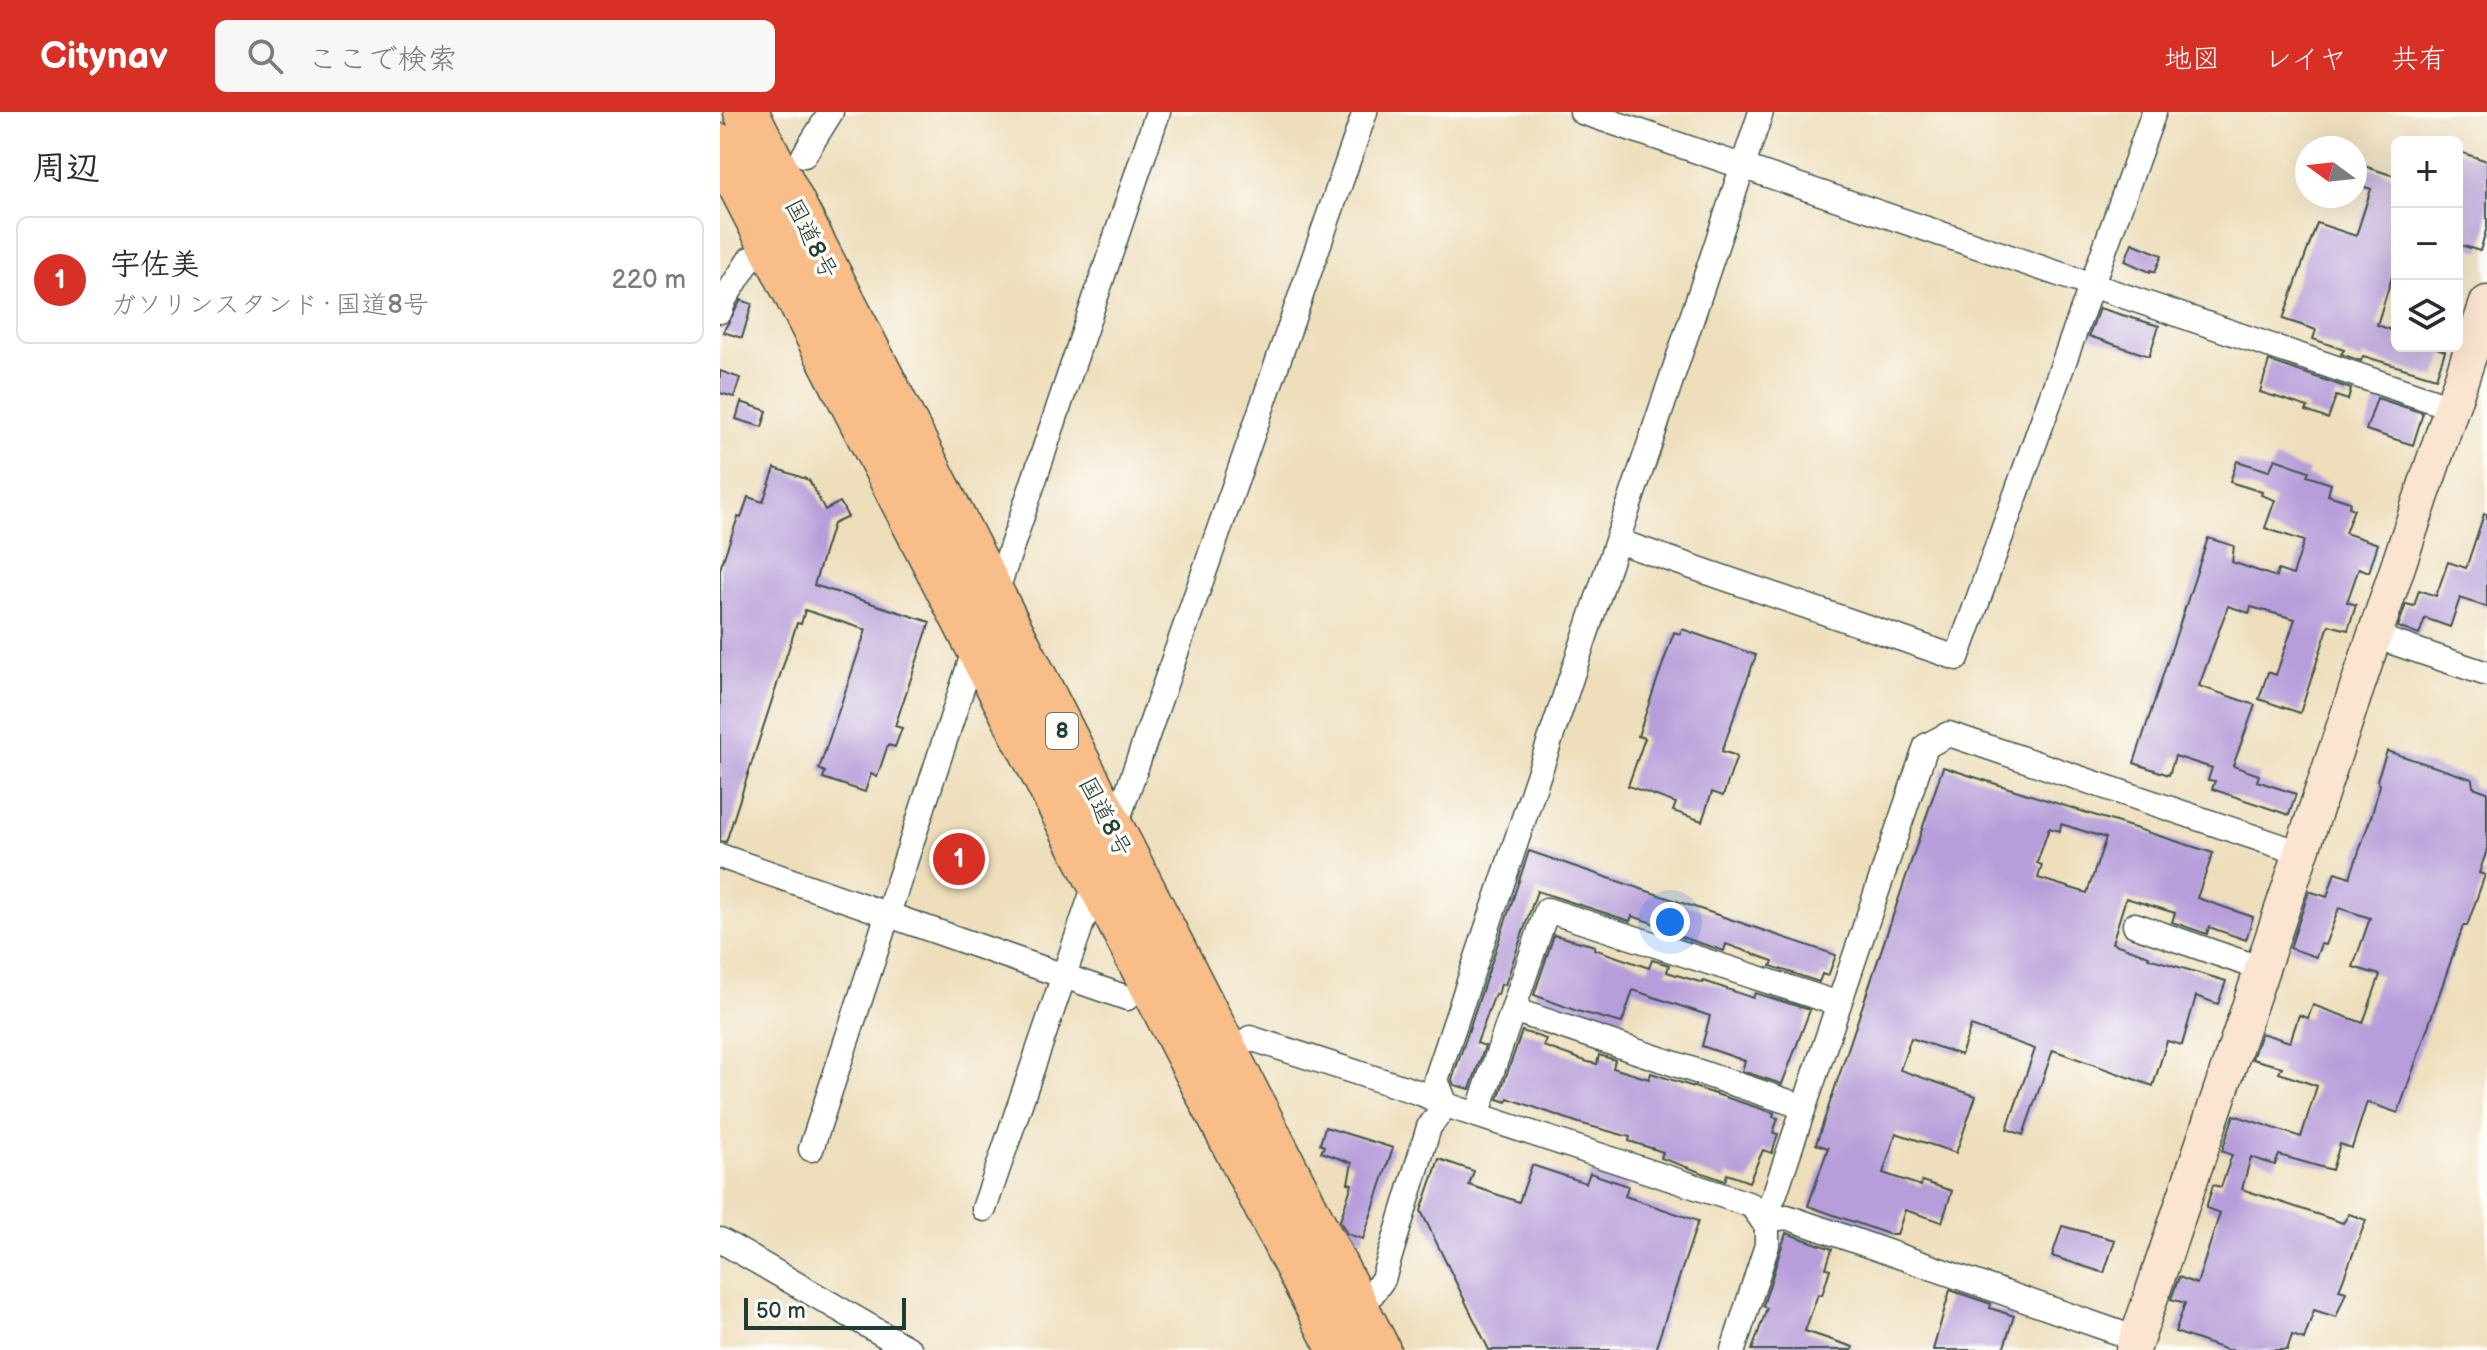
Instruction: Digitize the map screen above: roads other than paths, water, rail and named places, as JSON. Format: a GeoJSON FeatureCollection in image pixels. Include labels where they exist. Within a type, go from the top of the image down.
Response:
{"type":"FeatureCollection","features":[{"type":"Feature","properties":{"kind":"highway","name":"国道8号"},"geometry":{"type":"LineString","coordinates":[[746,112],[1378,1350]]}},
{"type":"Feature","properties":{"kind":"highway","name":"国道8号"},"geometry":{"type":"LineString","coordinates":[[720,146],[1340,1350]]}},
{"type":"Feature","properties":{"kind":"street"},"geometry":{"type":"LineString","coordinates":[[804,155],[831,112]]}},
{"type":"Feature","properties":{"kind":"street"},"geometry":{"type":"LineString","coordinates":[[994,599],[1158,112]]}},
{"type":"Feature","properties":{"kind":"street"},"geometry":{"type":"LineString","coordinates":[[1113,833],[1365,112]]}},
{"type":"Feature","properties":{"kind":"street"},"geometry":{"type":"LineString","coordinates":[[1582,112],[2451,407]]}},
{"type":"Feature","properties":{"kind":"street"},"geometry":{"type":"LineString","coordinates":[[1446,1105],[1436,1080],[1761,112]]}},
{"type":"Feature","properties":{"kind":"street"},"geometry":{"type":"LineString","coordinates":[[1617,541],[1957,658],[2154,112]]}},
{"type":"Feature","properties":{"kind":"street"},"geometry":{"type":"LineString","coordinates":[[720,311],[750,259]]}},
{"type":"Feature","properties":{"kind":"street"},"geometry":{"type":"LineString","coordinates":[[1762,1220],[1787,1217],[2135,1344],[2487,303]]}},
{"type":"Feature","properties":{"kind":"street"},"geometry":{"type":"LineString","coordinates":[[2374,636],[2487,674]]}},
{"type":"Feature","properties":{"kind":"street"},"geometry":{"type":"LineString","coordinates":[[811,1149],[976,645]]}},
{"type":"Feature","properties":{"kind":"street"},"geometry":{"type":"LineString","coordinates":[[1762,1220],[1774,1196],[1926,746],[1949,734],[2301,853]]}},
{"type":"Feature","properties":{"kind":"street"},"geometry":{"type":"LineString","coordinates":[[720,856],[1127,998]]}},
{"type":"Feature","properties":{"kind":"street"},"geometry":{"type":"LineString","coordinates":[[984,1209],[1097,879]]}},
{"type":"Feature","properties":{"kind":"street"},"geometry":{"type":"LineString","coordinates":[[1477,1115],[1547,910],[1839,1004]]}},
{"type":"Feature","properties":{"kind":"street"},"geometry":{"type":"LineString","coordinates":[[2135,925],[2262,969]]}},
{"type":"Feature","properties":{"kind":"street"},"geometry":{"type":"LineString","coordinates":[[1513,1010],[1804,1107]]}},
{"type":"Feature","properties":{"kind":"street"},"geometry":{"type":"LineString","coordinates":[[1250,1038],[1751,1205],[1767,1226],[1767,1245],[1733,1350]]}},
{"type":"Feature","properties":{"kind":"street"},"geometry":{"type":"LineString","coordinates":[[1359,1312],[1383,1279],[1429,1127],[1446,1105]]}},
{"type":"Feature","properties":{"kind":"street"},"geometry":{"type":"LineString","coordinates":[[720,1240],[904,1348]]}},
{"type":"Feature","properties":{"kind":"place","name":"宇佐美"},"geometry":{"type":"Point","coordinates":[959,859]}}]}
